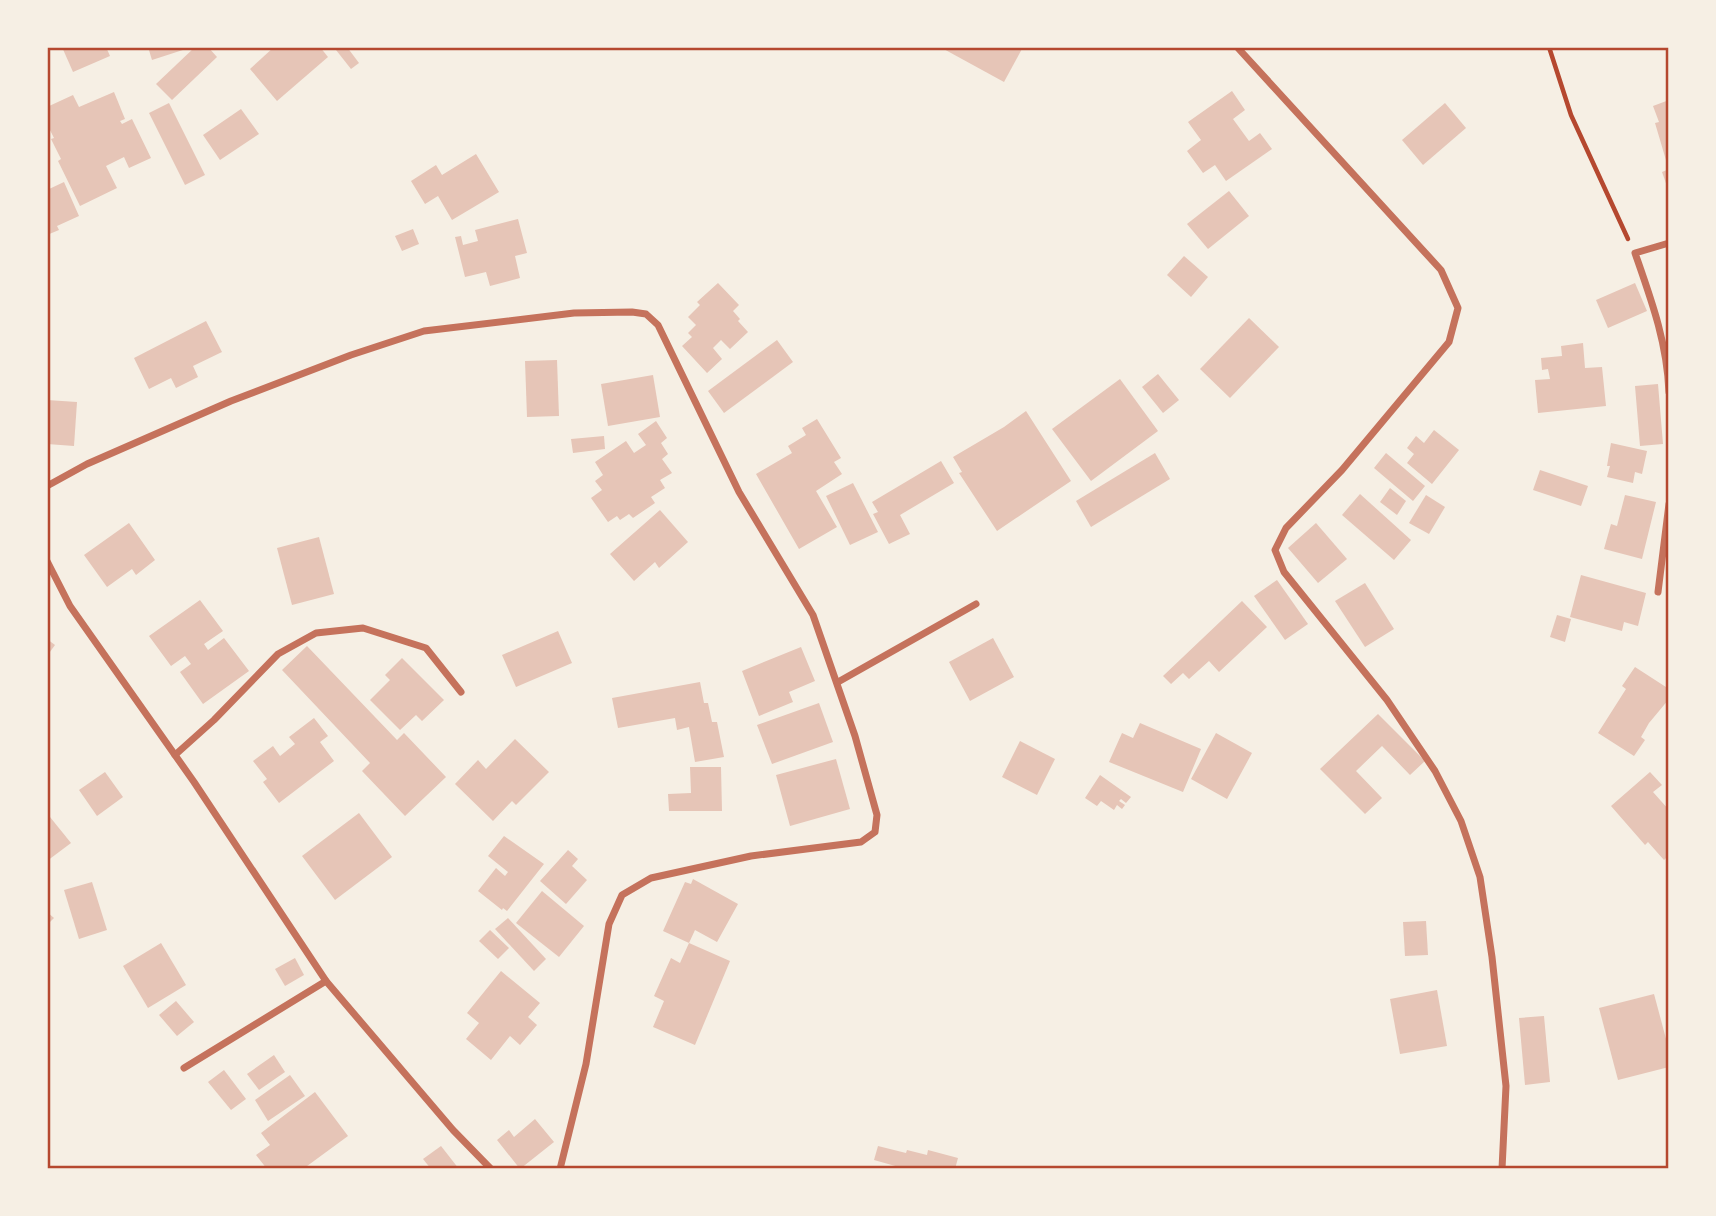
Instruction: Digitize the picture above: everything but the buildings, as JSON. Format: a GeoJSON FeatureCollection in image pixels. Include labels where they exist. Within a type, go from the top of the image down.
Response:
{"type":"FeatureCollection","features":[{"type":"Feature","properties":{"kind":"street"},"geometry":{"type":"LineString","coordinates":[[1237,47],[1441,270],[1458,308],[1449,342],[1342,470],[1286,528],[1275,550],[1284,572],[1387,700],[1435,771],[1461,821],[1480,877],[1492,957],[1506,1086],[1502,1169]]}},
{"type":"Feature","properties":{"kind":"street"},"geometry":{"type":"LineString","coordinates":[[1669,243],[1635,253],[1656,311],[1664,345],[1669,392]]}},
{"type":"Feature","properties":{"kind":"street"},"geometry":{"type":"LineString","coordinates":[[47,486],[87,464],[231,401],[351,355],[424,331],[574,313],[632,312],[646,314],[658,324],[739,492],[813,615],[838,682],[877,815],[875,832],[861,842],[751,856],[652,878],[622,895],[609,924],[586,1063],[560,1169]]}},
{"type":"Feature","properties":{"kind":"street"},"geometry":{"type":"LineString","coordinates":[[1658,592],[1669,504]]}},
{"type":"Feature","properties":{"kind":"street"},"geometry":{"type":"LineString","coordinates":[[47,561],[70,606],[175,755],[326,981],[453,1130],[491,1169]]}},
{"type":"Feature","properties":{"kind":"street"},"geometry":{"type":"LineString","coordinates":[[838,682],[976,604]]}},
{"type":"Feature","properties":{"kind":"street"},"geometry":{"type":"LineString","coordinates":[[175,755],[214,720],[278,653],[316,633],[363,628],[426,648],[461,692]]}},
{"type":"Feature","properties":{"kind":"street"},"geometry":{"type":"LineString","coordinates":[[184,1068],[326,981]]}},
{"type":"Feature","properties":{"kind":"path"},"geometry":{"type":"LineString","coordinates":[[1549,47],[1571,115],[1635,253]]}}]}
